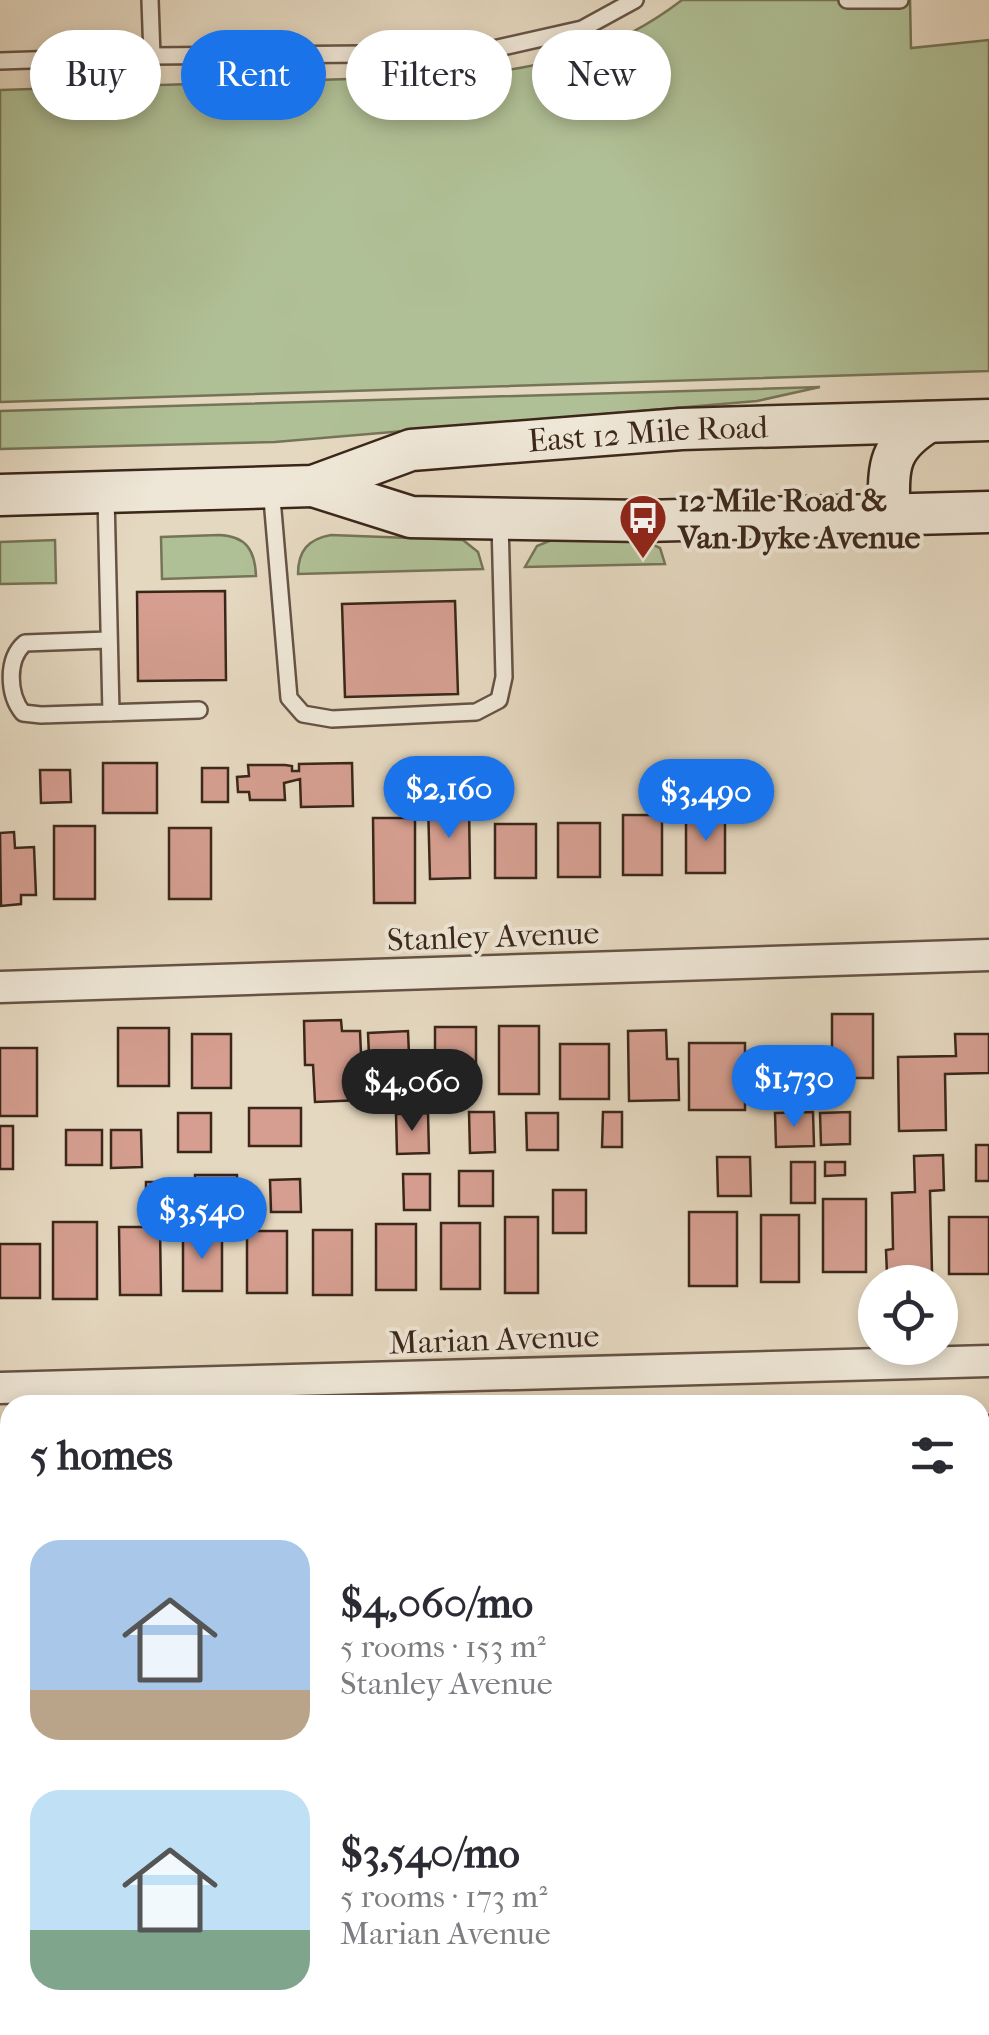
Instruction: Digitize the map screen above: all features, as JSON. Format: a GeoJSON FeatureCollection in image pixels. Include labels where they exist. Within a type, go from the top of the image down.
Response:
{"type":"FeatureCollection","features":[{"type":"Feature","properties":{"kind":"main road","name":"East 12 Mile Road"},"geometry":{"type":"LineString","coordinates":[[0,495],[313,486],[411,450],[681,429],[989,420]]}},
{"type":"Feature","properties":{"kind":"main road"},"geometry":{"type":"LineString","coordinates":[[890,515],[888,467],[896,448],[908,434],[928,422]]}},
{"type":"Feature","properties":{"kind":"main road","name":"East 12 Mile Road"},"geometry":{"type":"LineString","coordinates":[[313,486],[411,517],[644,521],[989,512]]}},
{"type":"Feature","properties":{"kind":"street","name":"Stanley Avenue"},"geometry":{"type":"LineString","coordinates":[[0,987],[989,955]]}},
{"type":"Feature","properties":{"kind":"street","name":"Marian Avenue"},"geometry":{"type":"LineString","coordinates":[[0,1388],[989,1360]]}},
{"type":"Feature","properties":{"kind":"lane"},"geometry":{"type":"LineString","coordinates":[[150,0],[151,30]]}},
{"type":"Feature","properties":{"kind":"lane"},"geometry":{"type":"LineString","coordinates":[[161,56],[476,53],[582,28],[635,0]]}},
{"type":"Feature","properties":{"kind":"lane"},"geometry":{"type":"LineString","coordinates":[[846,0],[900,0]]}},
{"type":"Feature","properties":{"kind":"lane"},"geometry":{"type":"LineString","coordinates":[[0,61],[30,60]]}},
{"type":"Feature","properties":{"kind":"lane"},"geometry":{"type":"LineString","coordinates":[[271,487],[289,698],[303,714],[332,719],[476,712],[500,700],[504,678],[500,518]]}},
{"type":"Feature","properties":{"kind":"lane"},"geometry":{"type":"LineString","coordinates":[[106,492],[112,713]]}},
{"type":"Feature","properties":{"kind":"lane"},"geometry":{"type":"LineString","coordinates":[[108,640],[25,644],[16,652],[12,666],[14,702],[23,713],[199,710]]}},
{"type":"Feature","properties":{"kind":"green space"},"geometry":{"type":"Polygon","coordinates":[[[682,0],[910,0],[911,48],[989,40],[989,371],[0,402],[0,90],[30,89],[30,120],[161,120],[161,85],[181,84],[181,120],[326,120],[326,80],[346,79],[346,120],[512,120],[512,69],[532,66],[532,120],[671,120],[671,30],[636,30],[682,0]]]}},
{"type":"Feature","properties":{"kind":"green space"},"geometry":{"type":"Polygon","coordinates":[[[820,387],[757,401],[275,442],[0,449],[0,411],[820,387]]]}},
{"type":"Feature","properties":{"kind":"green space"},"geometry":{"type":"Polygon","coordinates":[[[331,535],[463,540],[478,552],[483,569],[298,574],[306,547],[331,535]]]}},
{"type":"Feature","properties":{"kind":"green space"},"geometry":{"type":"Polygon","coordinates":[[[161,537],[236,538],[247,546],[256,576],[162,579],[161,537]]]}},
{"type":"Feature","properties":{"kind":"green space"},"geometry":{"type":"Polygon","coordinates":[[[554,539],[643,540],[660,548],[665,564],[525,567],[537,546],[554,539]]]}},
{"type":"Feature","properties":{"kind":"green space"},"geometry":{"type":"Polygon","coordinates":[[[55,540],[56,583],[0,584],[0,542],[55,540]]]}},
{"type":"Feature","properties":{"kind":"building"},"geometry":{"type":"Polygon","coordinates":[[[225,591],[226,680],[138,681],[137,592],[225,591]]]}},
{"type":"Feature","properties":{"kind":"building"},"geometry":{"type":"Polygon","coordinates":[[[455,601],[458,694],[345,697],[342,604],[455,601]]]}},
{"type":"Feature","properties":{"kind":"building"},"geometry":{"type":"Polygon","coordinates":[[[459,758],[482,758],[482,790],[459,790],[459,758]]]}},
{"type":"Feature","properties":{"kind":"building"},"geometry":{"type":"Polygon","coordinates":[[[103,763],[157,763],[157,813],[103,813],[103,763]]]}},
{"type":"Feature","properties":{"kind":"building"},"geometry":{"type":"Polygon","coordinates":[[[352,763],[353,806],[301,807],[300,779],[284,783],[285,800],[250,800],[249,792],[238,792],[237,777],[249,776],[248,765],[285,765],[299,771],[299,764],[352,763]]]}},
{"type":"Feature","properties":{"kind":"building"},"geometry":{"type":"Polygon","coordinates":[[[202,768],[228,768],[228,802],[202,802],[202,768]]]}},
{"type":"Feature","properties":{"kind":"building"},"geometry":{"type":"Polygon","coordinates":[[[40,770],[70,770],[71,802],[41,803],[40,770]]]}},
{"type":"Feature","properties":{"kind":"building"},"geometry":{"type":"Polygon","coordinates":[[[418,775],[419,787],[406,788],[405,776],[418,775]]]}},
{"type":"Feature","properties":{"kind":"building"},"geometry":{"type":"Polygon","coordinates":[[[428,803],[469,803],[470,878],[430,879],[428,803]]]}},
{"type":"Feature","properties":{"kind":"building"},"geometry":{"type":"Polygon","coordinates":[[[623,815],[662,815],[662,875],[623,875],[623,815]]]}},
{"type":"Feature","properties":{"kind":"building"},"geometry":{"type":"Polygon","coordinates":[[[686,815],[725,815],[725,873],[686,873],[686,815]]]}},
{"type":"Feature","properties":{"kind":"building"},"geometry":{"type":"Polygon","coordinates":[[[373,818],[415,818],[415,903],[374,903],[373,818]]]}},
{"type":"Feature","properties":{"kind":"building"},"geometry":{"type":"Polygon","coordinates":[[[558,823],[600,823],[600,877],[558,877],[558,823]]]}},
{"type":"Feature","properties":{"kind":"building"},"geometry":{"type":"Polygon","coordinates":[[[495,824],[536,824],[536,878],[495,878],[495,824]]]}},
{"type":"Feature","properties":{"kind":"building"},"geometry":{"type":"Polygon","coordinates":[[[54,826],[95,826],[95,899],[54,899],[54,826]]]}},
{"type":"Feature","properties":{"kind":"building"},"geometry":{"type":"Polygon","coordinates":[[[169,828],[211,828],[211,899],[169,899],[169,828]]]}},
{"type":"Feature","properties":{"kind":"building"},"geometry":{"type":"Polygon","coordinates":[[[14,832],[15,848],[34,847],[36,895],[21,895],[21,904],[1,906],[0,833],[14,832]]]}},
{"type":"Feature","properties":{"kind":"building"},"geometry":{"type":"Polygon","coordinates":[[[832,1014],[873,1014],[873,1078],[832,1078],[832,1014]]]}},
{"type":"Feature","properties":{"kind":"building"},"geometry":{"type":"Polygon","coordinates":[[[341,1020],[342,1031],[360,1031],[363,1100],[315,1102],[313,1065],[305,1065],[304,1021],[341,1020]]]}},
{"type":"Feature","properties":{"kind":"building"},"geometry":{"type":"Polygon","coordinates":[[[499,1026],[539,1026],[539,1094],[499,1094],[499,1026]]]}},
{"type":"Feature","properties":{"kind":"building"},"geometry":{"type":"Polygon","coordinates":[[[435,1027],[476,1027],[476,1093],[435,1093],[435,1027]]]}},
{"type":"Feature","properties":{"kind":"building"},"geometry":{"type":"Polygon","coordinates":[[[118,1028],[169,1028],[169,1086],[118,1086],[118,1028]]]}},
{"type":"Feature","properties":{"kind":"building"},"geometry":{"type":"Polygon","coordinates":[[[666,1030],[667,1059],[678,1059],[679,1100],[629,1101],[628,1031],[666,1030]]]}},
{"type":"Feature","properties":{"kind":"building"},"geometry":{"type":"Polygon","coordinates":[[[408,1031],[410,1079],[397,1079],[398,1100],[371,1102],[368,1033],[408,1031]]]}},
{"type":"Feature","properties":{"kind":"building"},"geometry":{"type":"Polygon","coordinates":[[[192,1034],[231,1034],[231,1088],[192,1088],[192,1034]]]}},
{"type":"Feature","properties":{"kind":"building"},"geometry":{"type":"Polygon","coordinates":[[[955,1034],[989,1034],[989,1073],[945,1074],[946,1130],[899,1131],[898,1057],[956,1056],[955,1034]]]}},
{"type":"Feature","properties":{"kind":"building"},"geometry":{"type":"Polygon","coordinates":[[[689,1043],[745,1043],[745,1110],[689,1110],[689,1043]]]}},
{"type":"Feature","properties":{"kind":"building"},"geometry":{"type":"Polygon","coordinates":[[[560,1044],[609,1044],[609,1099],[560,1099],[560,1044]]]}},
{"type":"Feature","properties":{"kind":"building"},"geometry":{"type":"Polygon","coordinates":[[[0,1048],[37,1048],[37,1116],[0,1116],[0,1048]]]}},
{"type":"Feature","properties":{"kind":"building"},"geometry":{"type":"Polygon","coordinates":[[[249,1108],[301,1108],[301,1146],[249,1146],[249,1108]]]}},
{"type":"Feature","properties":{"kind":"building"},"geometry":{"type":"Polygon","coordinates":[[[469,1112],[494,1112],[495,1152],[470,1153],[469,1112]]]}},
{"type":"Feature","properties":{"kind":"building"},"geometry":{"type":"Polygon","coordinates":[[[603,1112],[622,1112],[622,1147],[602,1147],[603,1112]]]}},
{"type":"Feature","properties":{"kind":"building"},"geometry":{"type":"Polygon","coordinates":[[[813,1112],[814,1146],[776,1147],[775,1113],[813,1112]]]}},
{"type":"Feature","properties":{"kind":"building"},"geometry":{"type":"Polygon","coordinates":[[[850,1112],[850,1144],[821,1145],[820,1113],[850,1112]]]}},
{"type":"Feature","properties":{"kind":"building"},"geometry":{"type":"Polygon","coordinates":[[[178,1113],[211,1113],[211,1152],[178,1152],[178,1113]]]}},
{"type":"Feature","properties":{"kind":"building"},"geometry":{"type":"Polygon","coordinates":[[[428,1113],[429,1153],[397,1154],[396,1114],[428,1113]]]}},
{"type":"Feature","properties":{"kind":"building"},"geometry":{"type":"Polygon","coordinates":[[[526,1113],[558,1113],[558,1150],[527,1150],[526,1113]]]}},
{"type":"Feature","properties":{"kind":"building"},"geometry":{"type":"Polygon","coordinates":[[[0,1126],[13,1126],[13,1169],[0,1169],[0,1126]]]}},
{"type":"Feature","properties":{"kind":"building"},"geometry":{"type":"Polygon","coordinates":[[[66,1130],[102,1130],[102,1165],[66,1165],[66,1130]]]}},
{"type":"Feature","properties":{"kind":"building"},"geometry":{"type":"Polygon","coordinates":[[[111,1130],[141,1130],[142,1167],[111,1168],[111,1130]]]}},
{"type":"Feature","properties":{"kind":"building"},"geometry":{"type":"Polygon","coordinates":[[[976,1145],[989,1145],[989,1181],[976,1181],[976,1145]]]}},
{"type":"Feature","properties":{"kind":"building"},"geometry":{"type":"Polygon","coordinates":[[[943,1155],[944,1190],[930,1191],[932,1265],[887,1265],[886,1250],[893,1249],[892,1193],[915,1192],[914,1156],[943,1155]]]}},
{"type":"Feature","properties":{"kind":"building"},"geometry":{"type":"Polygon","coordinates":[[[717,1157],[750,1157],[751,1196],[718,1196],[717,1157]]]}},
{"type":"Feature","properties":{"kind":"building"},"geometry":{"type":"Polygon","coordinates":[[[791,1162],[815,1162],[815,1203],[791,1203],[791,1162]]]}},
{"type":"Feature","properties":{"kind":"building"},"geometry":{"type":"Polygon","coordinates":[[[825,1162],[845,1162],[845,1175],[825,1176],[825,1162]]]}},
{"type":"Feature","properties":{"kind":"building"},"geometry":{"type":"Polygon","coordinates":[[[459,1171],[493,1171],[493,1206],[459,1206],[459,1171]]]}},
{"type":"Feature","properties":{"kind":"building"},"geometry":{"type":"Polygon","coordinates":[[[403,1174],[430,1174],[430,1210],[404,1210],[403,1174]]]}},
{"type":"Feature","properties":{"kind":"building"},"geometry":{"type":"Polygon","coordinates":[[[195,1175],[237,1175],[237,1217],[195,1217],[195,1175]]]}},
{"type":"Feature","properties":{"kind":"building"},"geometry":{"type":"Polygon","coordinates":[[[300,1179],[301,1212],[271,1212],[270,1180],[300,1179]]]}},
{"type":"Feature","properties":{"kind":"building"},"geometry":{"type":"Polygon","coordinates":[[[146,1182],[173,1182],[174,1216],[146,1216],[146,1182]]]}},
{"type":"Feature","properties":{"kind":"building"},"geometry":{"type":"Polygon","coordinates":[[[553,1190],[586,1190],[586,1233],[553,1233],[553,1190]]]}},
{"type":"Feature","properties":{"kind":"building"},"geometry":{"type":"Polygon","coordinates":[[[823,1199],[866,1199],[866,1265],[858,1265],[858,1272],[823,1272],[823,1199]]]}},
{"type":"Feature","properties":{"kind":"building"},"geometry":{"type":"Polygon","coordinates":[[[689,1212],[737,1212],[737,1286],[689,1286],[689,1212]]]}},
{"type":"Feature","properties":{"kind":"building"},"geometry":{"type":"Polygon","coordinates":[[[761,1215],[799,1215],[799,1282],[761,1282],[761,1215]]]}},
{"type":"Feature","properties":{"kind":"building"},"geometry":{"type":"Polygon","coordinates":[[[505,1217],[538,1217],[538,1293],[505,1293],[505,1217]]]}},
{"type":"Feature","properties":{"kind":"building"},"geometry":{"type":"Polygon","coordinates":[[[949,1217],[989,1217],[989,1274],[958,1274],[958,1265],[949,1265],[949,1217]]]}},
{"type":"Feature","properties":{"kind":"building"},"geometry":{"type":"Polygon","coordinates":[[[53,1222],[97,1222],[97,1299],[53,1299],[53,1222]]]}},
{"type":"Feature","properties":{"kind":"building"},"geometry":{"type":"Polygon","coordinates":[[[441,1223],[480,1223],[480,1289],[441,1289],[441,1223]]]}},
{"type":"Feature","properties":{"kind":"building"},"geometry":{"type":"Polygon","coordinates":[[[376,1224],[416,1224],[416,1290],[376,1290],[376,1224]]]}},
{"type":"Feature","properties":{"kind":"building"},"geometry":{"type":"Polygon","coordinates":[[[119,1227],[160,1227],[161,1295],[120,1295],[119,1227]]]}},
{"type":"Feature","properties":{"kind":"building"},"geometry":{"type":"Polygon","coordinates":[[[313,1230],[352,1230],[352,1295],[313,1295],[313,1230]]]}},
{"type":"Feature","properties":{"kind":"building"},"geometry":{"type":"Polygon","coordinates":[[[247,1231],[287,1231],[287,1293],[247,1293],[247,1231]]]}},
{"type":"Feature","properties":{"kind":"building"},"geometry":{"type":"Polygon","coordinates":[[[183,1233],[222,1233],[222,1291],[183,1291],[183,1233]]]}},
{"type":"Feature","properties":{"kind":"building"},"geometry":{"type":"Polygon","coordinates":[[[0,1244],[40,1244],[40,1298],[0,1298],[0,1244]]]}},
{"type":"Feature","properties":{"kind":"place","name":"12 Mile Road & Van Dyke Avenue"},"geometry":{"type":"Point","coordinates":[643,560]}}]}
